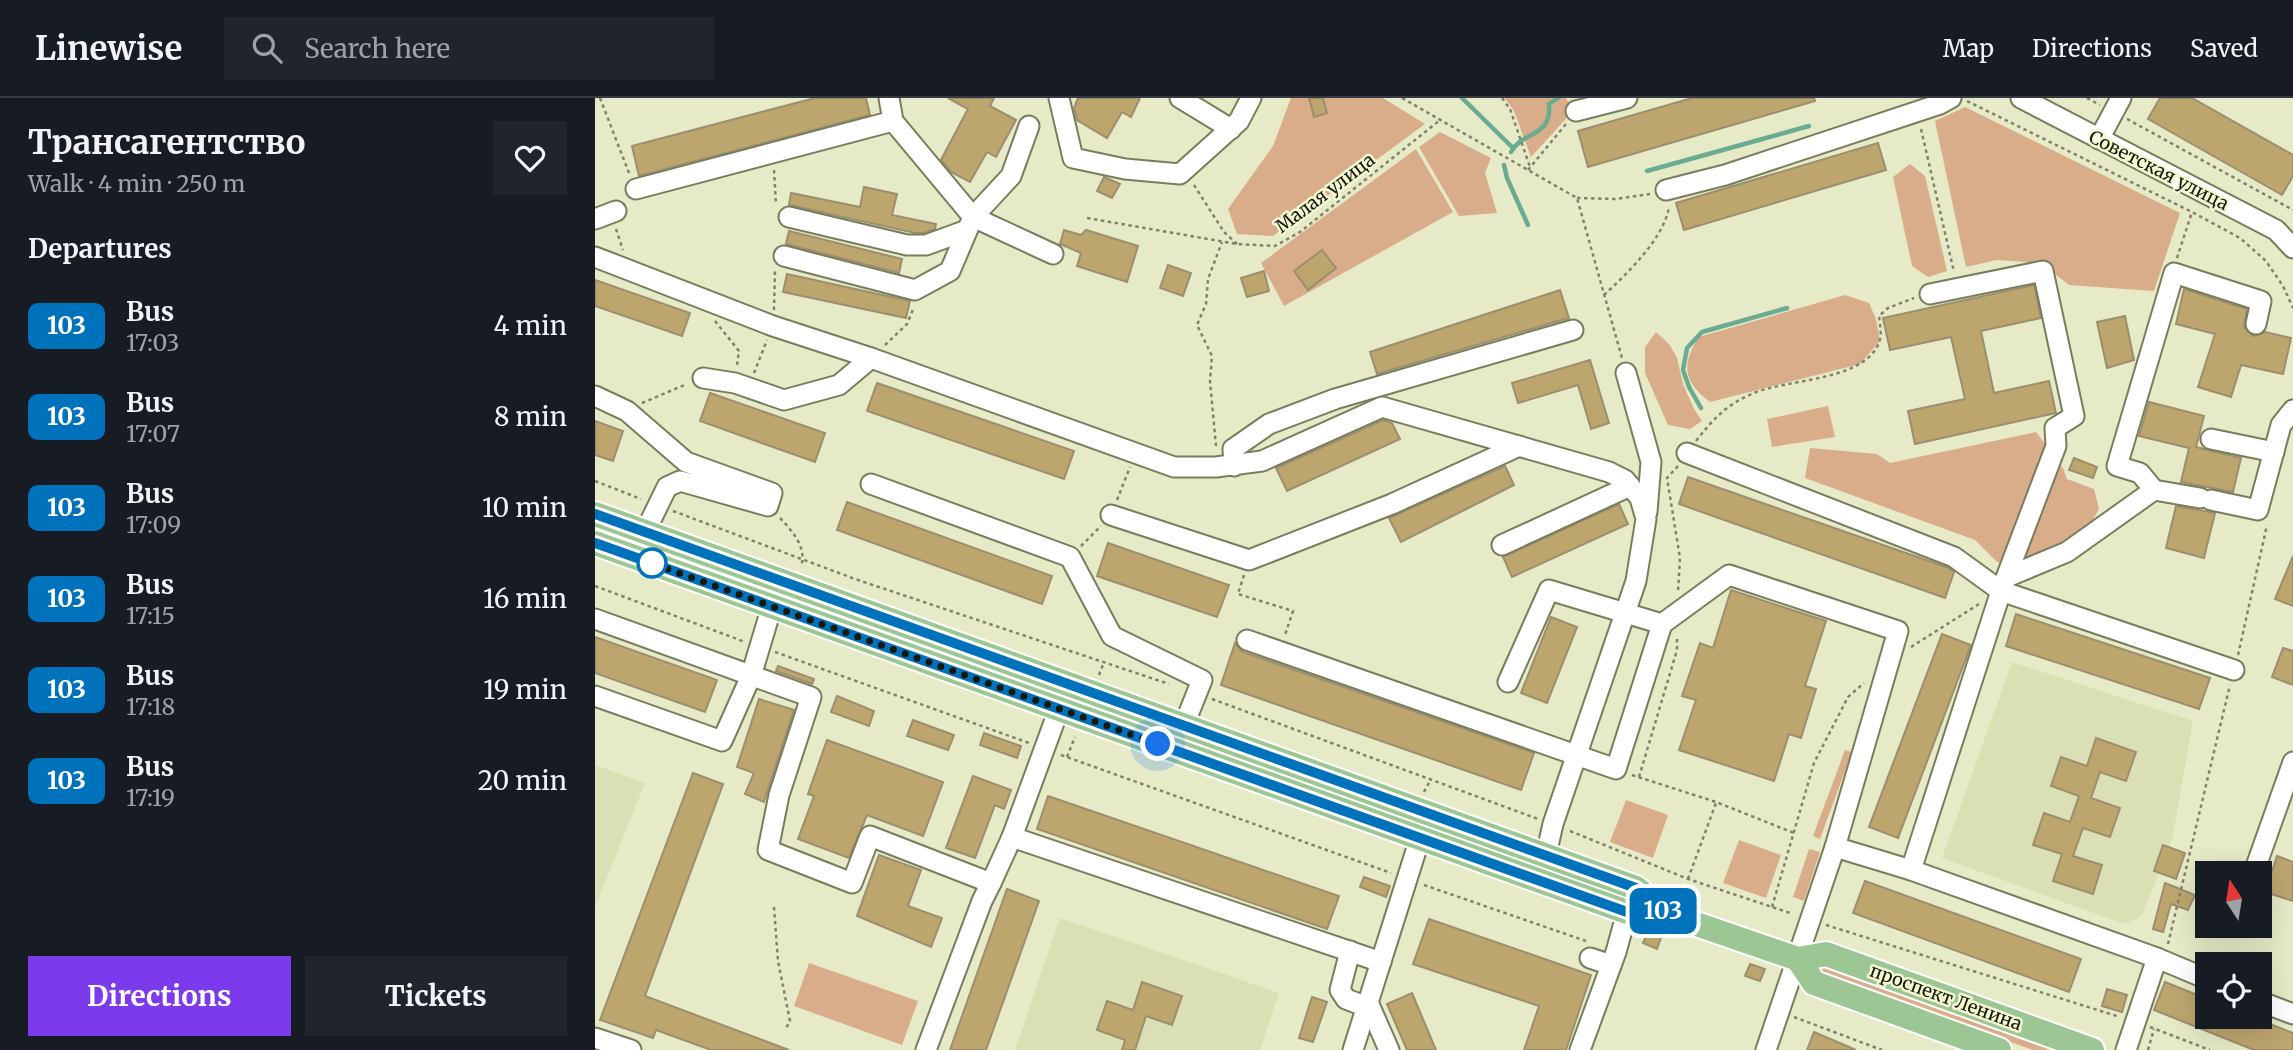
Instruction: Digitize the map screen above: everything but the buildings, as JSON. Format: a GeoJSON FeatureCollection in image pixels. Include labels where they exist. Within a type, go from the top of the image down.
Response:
{"type":"FeatureCollection","features":[{"type":"Feature","properties":{"kind":"main road","name":"проспект Ленина"},"geometry":{"type":"LineString","coordinates":[[595,514],[1636,888],[1667,914]]}},
{"type":"Feature","properties":{"kind":"main road","name":"проспект Ленина"},"geometry":{"type":"LineString","coordinates":[[595,543],[1627,912],[1667,914],[1798,959],[1826,954],[2092,1050]]}},
{"type":"Feature","properties":{"kind":"main road","name":"проспект Ленина"},"geometry":{"type":"LineString","coordinates":[[1798,959],[1814,983],[1999,1050]]}},
{"type":"Feature","properties":{"kind":"street"},"geometry":{"type":"LineString","coordinates":[[889,98],[893,121],[970,224],[1053,254]]}},
{"type":"Feature","properties":{"kind":"street"},"geometry":{"type":"LineString","coordinates":[[1059,98],[1073,158],[1125,169],[1180,174],[1239,121],[1251,98]]}},
{"type":"Feature","properties":{"kind":"street"},"geometry":{"type":"LineString","coordinates":[[1180,98],[1231,129]]}},
{"type":"Feature","properties":{"kind":"street"},"geometry":{"type":"LineString","coordinates":[[1576,111],[1627,98]]}},
{"type":"Feature","properties":{"kind":"street"},"geometry":{"type":"LineString","coordinates":[[1666,190],[1725,175],[1917,112],[1951,98]]}},
{"type":"Feature","properties":{"kind":"street","name":"Советская улица"},"geometry":{"type":"LineString","coordinates":[[2021,98],[2276,230],[2292,243]]}},
{"type":"Feature","properties":{"kind":"street"},"geometry":{"type":"LineString","coordinates":[[2099,139],[2117,105]]}},
{"type":"Feature","properties":{"kind":"street"},"geometry":{"type":"LineString","coordinates":[[636,188],[893,121]]}},
{"type":"Feature","properties":{"kind":"street"},"geometry":{"type":"LineString","coordinates":[[780,261],[915,290],[950,271],[970,224],[1011,176],[1029,126]]}},
{"type":"Feature","properties":{"kind":"street"},"geometry":{"type":"LineString","coordinates":[[782,215],[907,245],[926,245],[970,224]]}},
{"type":"Feature","properties":{"kind":"street"},"geometry":{"type":"LineString","coordinates":[[595,257],[773,326],[871,358],[1174,467],[1225,466],[1262,461],[1382,407],[1609,472],[1625,480],[1640,498],[1646,519]]}},
{"type":"Feature","properties":{"kind":"street"},"geometry":{"type":"LineString","coordinates":[[1911,870],[2004,584],[2056,446],[2055,428],[2074,416],[2043,271],[1930,293]]}},
{"type":"Feature","properties":{"kind":"street"},"geometry":{"type":"LineString","coordinates":[[2256,324],[2261,301],[2174,273],[2117,466],[2140,473],[2154,490],[2258,510],[2281,425],[2293,410]]}},
{"type":"Feature","properties":{"kind":"street"},"geometry":{"type":"LineString","coordinates":[[1225,466],[1233,449],[1269,424],[1289,415],[1335,399],[1573,330]]}},
{"type":"Feature","properties":{"kind":"street"},"geometry":{"type":"LineString","coordinates":[[703,378],[735,383],[784,400],[839,385],[871,358]]}},
{"type":"Feature","properties":{"kind":"street"},"geometry":{"type":"LineString","coordinates":[[1546,855],[1553,824],[1636,581],[1646,519],[1651,462],[1626,373]]}},
{"type":"Feature","properties":{"kind":"street"},"geometry":{"type":"LineString","coordinates":[[595,396],[627,411],[686,462],[772,493],[768,506],[680,481],[667,487],[645,532]]}},
{"type":"Feature","properties":{"kind":"street"},"geometry":{"type":"LineString","coordinates":[[2211,439],[2274,452]]}},
{"type":"Feature","properties":{"kind":"street"},"geometry":{"type":"LineString","coordinates":[[1111,515],[1249,560],[1392,504],[1519,446]]}},
{"type":"Feature","properties":{"kind":"street"},"geometry":{"type":"LineString","coordinates":[[1687,453],[1954,557],[2004,584],[2234,670]]}},
{"type":"Feature","properties":{"kind":"street"},"geometry":{"type":"LineString","coordinates":[[871,484],[1070,556],[1112,636],[1202,680],[1184,725]]}},
{"type":"Feature","properties":{"kind":"street"},"geometry":{"type":"LineString","coordinates":[[1502,545],[1630,486]]}},
{"type":"Feature","properties":{"kind":"street"},"geometry":{"type":"LineString","coordinates":[[2004,584],[2067,552],[2154,490]]}},
{"type":"Feature","properties":{"kind":"street"},"geometry":{"type":"LineString","coordinates":[[1247,640],[1616,769],[1670,619],[1729,575],[1898,631],[1835,847],[1766,1050]]}},
{"type":"Feature","properties":{"kind":"street"},"geometry":{"type":"LineString","coordinates":[[1508,682],[1549,590],[1625,612],[1670,619]]}},
{"type":"Feature","properties":{"kind":"street"},"geometry":{"type":"LineString","coordinates":[[595,696],[722,741],[751,676],[772,606]]}},
{"type":"Feature","properties":{"kind":"street"},"geometry":{"type":"LineString","coordinates":[[595,619],[811,697],[779,795],[768,850],[852,883],[870,836],[991,883]]}},
{"type":"Feature","properties":{"kind":"street"},"geometry":{"type":"LineString","coordinates":[[926,1050],[978,913],[1012,837],[1059,709]]}},
{"type":"Feature","properties":{"kind":"street"},"geometry":{"type":"LineString","coordinates":[[2258,861],[2293,762]]}},
{"type":"Feature","properties":{"kind":"street"},"geometry":{"type":"LineString","coordinates":[[1012,837],[1381,962]]}},
{"type":"Feature","properties":{"kind":"street"},"geometry":{"type":"LineString","coordinates":[[1353,1050],[1409,880],[1420,838]]}},
{"type":"Feature","properties":{"kind":"street"},"geometry":{"type":"LineString","coordinates":[[1835,847],[1911,870],[2195,974]]}},
{"type":"Feature","properties":{"kind":"street"},"geometry":{"type":"LineString","coordinates":[[1580,1050],[1611,966],[1627,912]]}},
{"type":"Feature","properties":{"kind":"street"},"geometry":{"type":"LineString","coordinates":[[1350,951],[1340,990],[1346,999],[1367,1004]]}},
{"type":"Feature","properties":{"kind":"street"},"geometry":{"type":"LineString","coordinates":[[1591,958],[1611,966]]}},
{"type":"Feature","properties":{"kind":"street"},"geometry":{"type":"LineString","coordinates":[[2126,1050],[2145,1026],[2160,960]]}},
{"type":"Feature","properties":{"kind":"street"},"geometry":{"type":"LineString","coordinates":[[1367,1004],[1389,1050]]}},
{"type":"Feature","properties":{"kind":"street"},"geometry":{"type":"LineString","coordinates":[[2272,1006],[2293,1014]]}},
{"type":"Feature","properties":{"kind":"street"},"geometry":{"type":"LineString","coordinates":[[595,1038],[631,1050]]}},
{"type":"Feature","properties":{"kind":"path"},"geometry":{"type":"LineString","coordinates":[[600,98],[636,188]]}},
{"type":"Feature","properties":{"kind":"path"},"geometry":{"type":"LineString","coordinates":[[1402,98],[1529,168],[1577,198],[1615,200],[1666,190],[1670,209],[1660,230],[1640,258],[1604,295]]}},
{"type":"Feature","properties":{"kind":"path"},"geometry":{"type":"LineString","coordinates":[[1502,98],[1510,109],[1529,168]]}},
{"type":"Feature","properties":{"kind":"path"},"geometry":{"type":"LineString","coordinates":[[1961,98],[2240,238],[2266,261],[2283,286],[2293,308]]}},
{"type":"Feature","properties":{"kind":"path"},"geometry":{"type":"LineString","coordinates":[[2087,98],[2117,105],[2293,210]]}},
{"type":"Feature","properties":{"kind":"path"},"geometry":{"type":"LineString","coordinates":[[1529,168],[1576,111]]}},
{"type":"Feature","properties":{"kind":"path"},"geometry":{"type":"LineString","coordinates":[[1917,112],[1958,288]]}},
{"type":"Feature","properties":{"kind":"path","name":"Малая улица"},"geometry":{"type":"LineString","coordinates":[[1087,218],[1222,242],[1275,246],[1300,232],[1440,120]]}},
{"type":"Feature","properties":{"kind":"path"},"geometry":{"type":"LineString","coordinates":[[773,152],[782,215]]}},
{"type":"Feature","properties":{"kind":"path"},"geometry":{"type":"LineString","coordinates":[[1184,171],[1224,232],[1237,244]]}},
{"type":"Feature","properties":{"kind":"path"},"geometry":{"type":"LineString","coordinates":[[1577,198],[1626,373]]}},
{"type":"Feature","properties":{"kind":"path"},"geometry":{"type":"LineString","coordinates":[[2174,273],[2192,212]]}},
{"type":"Feature","properties":{"kind":"path"},"geometry":{"type":"LineString","coordinates":[[607,214],[630,269]]}},
{"type":"Feature","properties":{"kind":"path"},"geometry":{"type":"LineString","coordinates":[[1222,242],[1209,279],[1206,304],[1197,325],[1212,356],[1210,381],[1216,429],[1225,466]]}},
{"type":"Feature","properties":{"kind":"path"},"geometry":{"type":"LineString","coordinates":[[758,364],[773,326],[780,261]]}},
{"type":"Feature","properties":{"kind":"path"},"geometry":{"type":"LineString","coordinates":[[871,358],[907,324],[916,303],[915,290]]}},
{"type":"Feature","properties":{"kind":"path"},"geometry":{"type":"LineString","coordinates":[[1639,777],[1677,650],[1670,619],[1679,558],[1667,478],[1715,416],[1755,393],[1862,365],[1878,347],[1881,334],[1879,316],[1888,308],[1930,293]]}},
{"type":"Feature","properties":{"kind":"path"},"geometry":{"type":"LineString","coordinates":[[705,299],[717,325],[739,351],[735,383]]}},
{"type":"Feature","properties":{"kind":"path"},"geometry":{"type":"LineString","coordinates":[[627,411],[653,397],[703,378]]}},
{"type":"Feature","properties":{"kind":"path"},"geometry":{"type":"LineString","coordinates":[[1070,556],[1111,515],[1135,454]]}},
{"type":"Feature","properties":{"kind":"path"},"geometry":{"type":"LineString","coordinates":[[595,481],[803,560],[1197,694],[1553,824],[1688,879],[1811,921],[2145,1026],[2210,1050]]}},
{"type":"Feature","properties":{"kind":"path"},"geometry":{"type":"LineString","coordinates":[[768,506],[798,538],[803,560]]}},
{"type":"Feature","properties":{"kind":"path"},"geometry":{"type":"LineString","coordinates":[[2160,960],[2246,628],[2267,524]]}},
{"type":"Feature","properties":{"kind":"path"},"geometry":{"type":"LineString","coordinates":[[1249,560],[1238,594],[1293,611],[1280,651]]}},
{"type":"Feature","properties":{"kind":"path"},"geometry":{"type":"LineString","coordinates":[[595,586],[760,648],[1409,880],[1611,966]]}},
{"type":"Feature","properties":{"kind":"path"},"geometry":{"type":"LineString","coordinates":[[1616,769],[1716,802],[1794,833]]}},
{"type":"Feature","properties":{"kind":"path"},"geometry":{"type":"LineString","coordinates":[[1688,879],[1716,802]]}},
{"type":"Feature","properties":{"kind":"path"},"geometry":{"type":"LineString","coordinates":[[774,907],[778,961],[790,1021],[785,1030]]}},
{"type":"Feature","properties":{"kind":"path"},"geometry":{"type":"LineString","coordinates":[[1788,1015],[1882,1050]]}},
{"type":"Feature","properties":{"kind":"path"},"geometry":{"type":"LineString","coordinates":[[2145,1026],[2148,1050]]}},
{"type":"Feature","properties":{"kind":"shaded area"},"geometry":{"type":"Polygon","coordinates":[[[1291,98],[1383,98],[1425,124],[1273,236],[1237,234],[1228,209],[1273,146],[1291,98]]]}},
{"type":"Feature","properties":{"kind":"shaded area"},"geometry":{"type":"Polygon","coordinates":[[[1505,98],[1566,98],[1573,111],[1531,157],[1514,111],[1505,98]]]}},
{"type":"Feature","properties":{"kind":"shaded area"},"geometry":{"type":"Polygon","coordinates":[[[1965,107],[2180,213],[2154,291],[2069,285],[2041,263],[1997,260],[1966,267],[1935,121],[1965,107]]]}},
{"type":"Feature","properties":{"kind":"shaded area"},"geometry":{"type":"Polygon","coordinates":[[[1440,132],[1491,158],[1485,173],[1497,213],[1459,216],[1419,147],[1440,132]]]}},
{"type":"Feature","properties":{"kind":"shaded area"},"geometry":{"type":"Polygon","coordinates":[[[1416,149],[1453,212],[1284,306],[1261,263],[1416,149]]]}},
{"type":"Feature","properties":{"kind":"shaded area"},"geometry":{"type":"Polygon","coordinates":[[[1910,164],[1925,176],[1947,271],[1928,277],[1912,266],[1893,177],[1910,164]]]}},
{"type":"Feature","properties":{"kind":"shaded area"},"geometry":{"type":"Polygon","coordinates":[[[1845,295],[1869,303],[1876,319],[1880,341],[1860,364],[1710,402],[1694,387],[1687,364],[1699,337],[1845,295]]]}},
{"type":"Feature","properties":{"kind":"shaded area"},"geometry":{"type":"Polygon","coordinates":[[[1656,332],[1669,344],[1677,358],[1683,384],[1702,421],[1690,429],[1668,425],[1645,373],[1645,347],[1656,332]]]}},
{"type":"Feature","properties":{"kind":"shaded area"},"geometry":{"type":"Polygon","coordinates":[[[1828,406],[1835,437],[1772,447],[1767,419],[1828,406]]]}},
{"type":"Feature","properties":{"kind":"shaded area"},"geometry":{"type":"Polygon","coordinates":[[[2036,432],[2063,468],[2067,479],[2094,489],[2099,509],[2085,533],[2067,548],[2004,565],[1996,561],[1975,540],[1805,478],[1810,448],[1877,454],[1890,463],[2036,432]]]}},
{"type":"Feature","properties":{"kind":"shaded area"},"geometry":{"type":"Polygon","coordinates":[[[656,545],[779,590],[776,598],[653,553],[656,545]]]}},
{"type":"Feature","properties":{"kind":"shaded area"},"geometry":{"type":"Polygon","coordinates":[[[2012,662],[2193,721],[2172,840],[2154,871],[2159,873],[2141,916],[2124,924],[1942,858],[2012,662]]]}},
{"type":"Feature","properties":{"kind":"shaded area"},"geometry":{"type":"Polygon","coordinates":[[[1845,750],[1852,752],[1820,839],[1813,836],[1845,750]]]}},
{"type":"Feature","properties":{"kind":"shaded area"},"geometry":{"type":"Polygon","coordinates":[[[595,765],[645,783],[595,907],[595,765]]]}},
{"type":"Feature","properties":{"kind":"shaded area"},"geometry":{"type":"Polygon","coordinates":[[[1626,800],[1668,815],[1653,858],[1610,842],[1626,800]]]}},
{"type":"Feature","properties":{"kind":"shaded area"},"geometry":{"type":"Polygon","coordinates":[[[1739,840],[1781,855],[1766,898],[1723,883],[1739,840]]]}},
{"type":"Feature","properties":{"kind":"shaded area"},"geometry":{"type":"Polygon","coordinates":[[[1809,849],[1820,852],[1804,901],[1793,897],[1809,849]]]}},
{"type":"Feature","properties":{"kind":"shaded area"},"geometry":{"type":"Polygon","coordinates":[[[1060,918],[1279,993],[1260,1050],[1015,1050],[1060,918]]]}},
{"type":"Feature","properties":{"kind":"shaded area"},"geometry":{"type":"Polygon","coordinates":[[[809,963],[918,1001],[902,1045],[794,1006],[809,963]]]}},
{"type":"Feature","properties":{"kind":"shaded area"},"geometry":{"type":"Polygon","coordinates":[[[1821,964],[2062,1050],[2033,1050],[1818,973],[1821,964]]]}},
{"type":"Feature","properties":{"kind":"waterway"},"geometry":{"type":"LineString","coordinates":[[1462,98],[1513,148]]}},
{"type":"Feature","properties":{"kind":"waterway"},"geometry":{"type":"LineString","coordinates":[[1511,152],[1522,140],[1546,123],[1549,104],[1558,98]]}},
{"type":"Feature","properties":{"kind":"waterway"},"geometry":{"type":"LineString","coordinates":[[1647,171],[1809,126]]}},
{"type":"Feature","properties":{"kind":"waterway"},"geometry":{"type":"LineString","coordinates":[[1504,165],[1528,225]]}},
{"type":"Feature","properties":{"kind":"waterway"},"geometry":{"type":"LineString","coordinates":[[1701,408],[1683,370],[1687,348],[1702,332],[1787,308]]}},
{"type":"Feature","properties":{"kind":"bus line","name":"103"},"geometry":{"type":"LineString","coordinates":[[595,514],[1636,888],[1667,914],[1627,912],[595,543]]}},
{"type":"Feature","properties":{"kind":"route"},"geometry":{"type":"LineString","coordinates":[[652,563],[648,562],[1158,744]]}}]}
